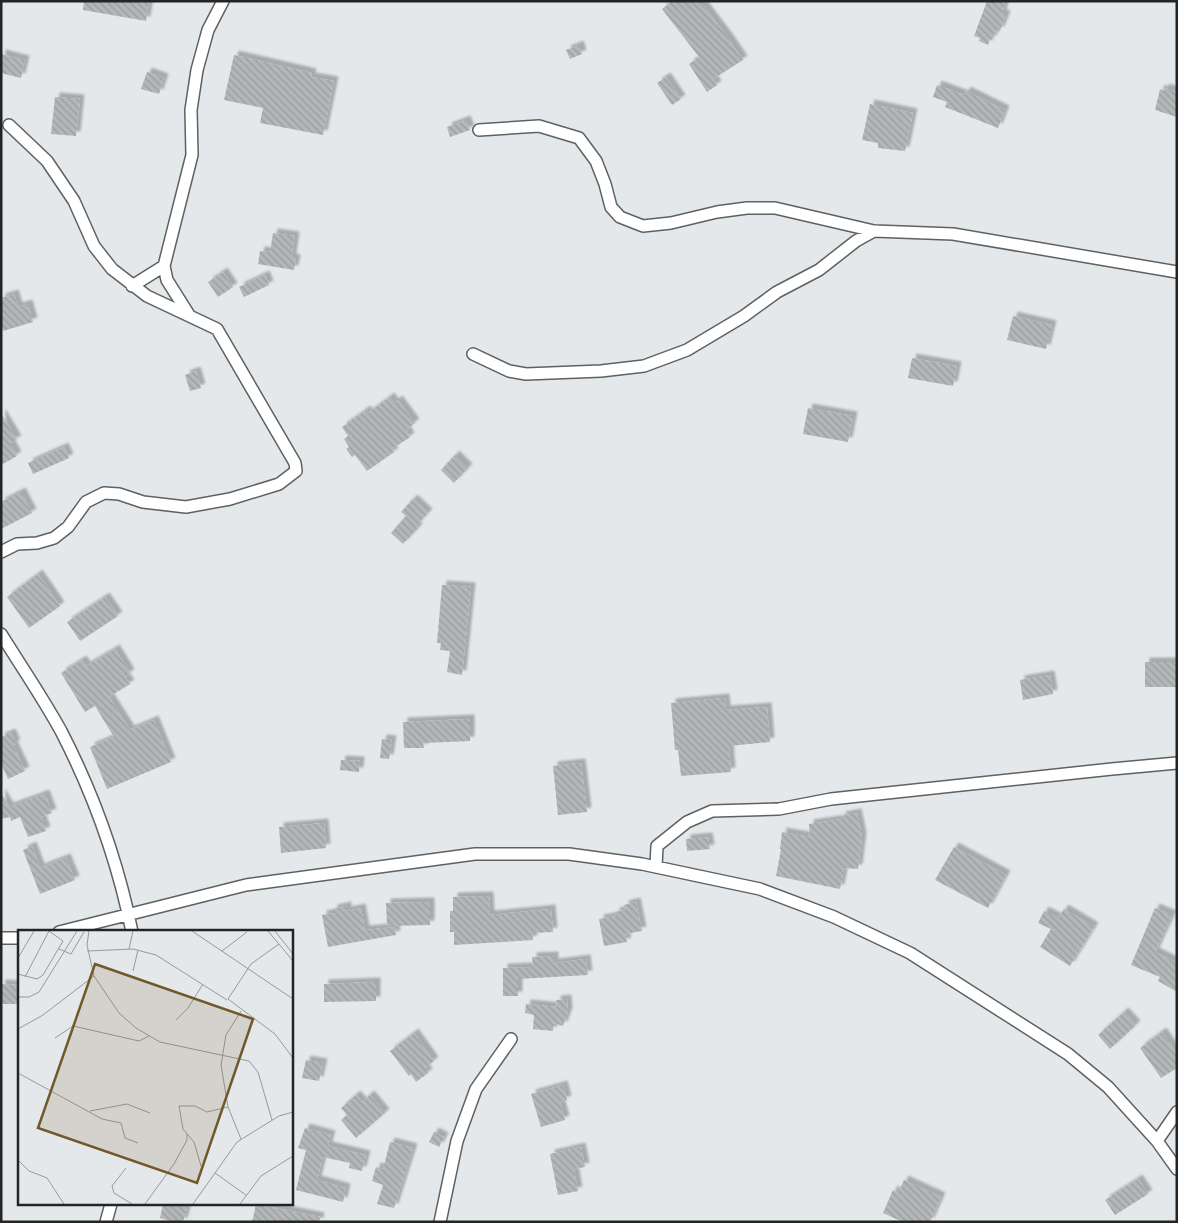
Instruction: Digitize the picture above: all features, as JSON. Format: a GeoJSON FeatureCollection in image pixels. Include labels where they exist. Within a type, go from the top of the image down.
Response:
{"type":"FeatureCollection","features":[{"type":"Feature","properties":{"kind":"street"},"geometry":{"type":"LineString","coordinates":[[189,315],[167,280],[164,266],[192,155],[191,110],[197,70],[208,30],[222,1]]}},
{"type":"Feature","properties":{"kind":"street"},"geometry":{"type":"LineString","coordinates":[[1,552],[16,544],[36,543],[54,538],[68,527],[86,502],[104,493],[119,494],[143,502],[186,507],[230,499],[279,484],[296,471],[295,463],[218,329],[147,296],[112,269],[94,246],[74,201],[47,161],[9,125]]}},
{"type":"Feature","properties":{"kind":"street"},"geometry":{"type":"LineString","coordinates":[[480,130],[539,126],[579,138],[596,162],[605,184],[611,207],[620,217],[643,226],[670,223],[725,211],[747,208],[775,208],[874,231],[953,234],[1177,272]]}},
{"type":"Feature","properties":{"kind":"street"},"geometry":{"type":"LineString","coordinates":[[473,354],[509,370],[526,374],[601,371],[644,366],[687,350],[744,316],[777,292],[819,270],[856,241],[874,231]]}},
{"type":"Feature","properties":{"kind":"street"},"geometry":{"type":"LineString","coordinates":[[132,286],[164,266]]}},
{"type":"Feature","properties":{"kind":"street"},"geometry":{"type":"LineString","coordinates":[[1,634],[60,730],[85,781],[110,843],[132,930]]}},
{"type":"Feature","properties":{"kind":"street"},"geometry":{"type":"LineString","coordinates":[[656,867],[657,846],[687,822],[712,811],[779,809],[831,799],[1177,763]]}},
{"type":"Feature","properties":{"kind":"street"},"geometry":{"type":"LineString","coordinates":[[67,930],[246,885],[475,854],[570,854],[656,867],[760,889],[834,916],[910,953],[1068,1054],[1108,1087],[1157,1141],[1177,1170]]}},
{"type":"Feature","properties":{"kind":"street"},"geometry":{"type":"LineString","coordinates":[[1,938],[18,938]]}},
{"type":"Feature","properties":{"kind":"street"},"geometry":{"type":"LineString","coordinates":[[440,1222],[457,1141],[476,1089],[511,1038]]}},
{"type":"Feature","properties":{"kind":"street"},"geometry":{"type":"LineString","coordinates":[[1157,1141],[1177,1112]]}},
{"type":"Feature","properties":{"kind":"street"},"geometry":{"type":"LineString","coordinates":[[106,1222],[110,1206]]}},
{"type":"Feature","properties":{"kind":"building"},"geometry":{"type":"Polygon","coordinates":[[[84,1],[149,1],[146,21],[83,10],[84,1]]]}},
{"type":"Feature","properties":{"kind":"building"},"geometry":{"type":"Polygon","coordinates":[[[672,1],[700,1],[743,60],[713,79],[717,85],[707,92],[689,64],[699,57],[662,9],[672,1]]]}},
{"type":"Feature","properties":{"kind":"building"},"geometry":{"type":"Polygon","coordinates":[[[987,1],[1005,3],[1002,14],[1006,15],[1000,31],[996,30],[988,45],[979,41],[980,38],[974,36],[987,1]]]}},
{"type":"Feature","properties":{"kind":"building"},"geometry":{"type":"Polygon","coordinates":[[[579,45],[582,54],[570,59],[566,50],[579,45]]]}},
{"type":"Feature","properties":{"kind":"building"},"geometry":{"type":"Polygon","coordinates":[[[1,54],[25,60],[21,78],[1,73],[1,54]]]}},
{"type":"Feature","properties":{"kind":"building"},"geometry":{"type":"Polygon","coordinates":[[[234,55],[312,73],[311,77],[334,81],[323,135],[260,123],[263,108],[224,100],[234,55]]]}},
{"type":"Feature","properties":{"kind":"building"},"geometry":{"type":"Polygon","coordinates":[[[147,72],[164,78],[159,94],[141,89],[147,72]]]}},
{"type":"Feature","properties":{"kind":"building"},"geometry":{"type":"Polygon","coordinates":[[[666,77],[681,99],[672,105],[657,83],[666,77]]]}},
{"type":"Feature","properties":{"kind":"building"},"geometry":{"type":"Polygon","coordinates":[[[937,85],[964,95],[966,91],[1005,110],[998,128],[945,107],[947,102],[933,97],[937,85]]]}},
{"type":"Feature","properties":{"kind":"building"},"geometry":{"type":"Polygon","coordinates":[[[1165,88],[1177,92],[1177,117],[1155,110],[1160,89],[1164,91],[1165,88]]]}},
{"type":"Feature","properties":{"kind":"building"},"geometry":{"type":"Polygon","coordinates":[[[55,97],[80,99],[76,136],[51,134],[55,97]]]}},
{"type":"Feature","properties":{"kind":"building"},"geometry":{"type":"Polygon","coordinates":[[[870,104],[913,113],[905,151],[878,148],[878,143],[862,140],[870,104]]]}},
{"type":"Feature","properties":{"kind":"building"},"geometry":{"type":"Polygon","coordinates":[[[466,120],[470,130],[450,137],[447,127],[466,120]]]}},
{"type":"Feature","properties":{"kind":"building"},"geometry":{"type":"Polygon","coordinates":[[[273,233],[295,236],[292,258],[296,259],[294,270],[258,264],[260,251],[270,252],[273,233]]]}},
{"type":"Feature","properties":{"kind":"building"},"geometry":{"type":"Polygon","coordinates":[[[223,272],[233,287],[218,297],[208,282],[223,272]]]}},
{"type":"Feature","properties":{"kind":"building"},"geometry":{"type":"Polygon","coordinates":[[[265,275],[269,285],[244,297],[239,287],[265,275]]]}},
{"type":"Feature","properties":{"kind":"building"},"geometry":{"type":"Polygon","coordinates":[[[14,294],[18,307],[28,304],[33,322],[3,331],[1,325],[1,298],[14,294]]]}},
{"type":"Feature","properties":{"kind":"building"},"geometry":{"type":"Polygon","coordinates":[[[1013,316],[1052,325],[1046,349],[1007,340],[1013,316]]]}},
{"type":"Feature","properties":{"kind":"building"},"geometry":{"type":"Polygon","coordinates":[[[912,358],[957,366],[953,386],[908,378],[912,358]]]}},
{"type":"Feature","properties":{"kind":"building"},"geometry":{"type":"Polygon","coordinates":[[[196,371],[201,388],[190,391],[185,375],[196,371]]]}},
{"type":"Feature","properties":{"kind":"building"},"geometry":{"type":"Polygon","coordinates":[[[390,397],[394,403],[398,400],[415,423],[406,430],[410,437],[392,449],[394,452],[367,471],[355,455],[352,457],[346,449],[349,447],[344,439],[348,436],[342,427],[366,410],[368,413],[390,397]]]}},
{"type":"Feature","properties":{"kind":"building"},"geometry":{"type":"Polygon","coordinates":[[[808,408],[853,416],[848,442],[803,434],[808,408]]]}},
{"type":"Feature","properties":{"kind":"building"},"geometry":{"type":"Polygon","coordinates":[[[1,413],[17,440],[10,443],[17,456],[1,465],[1,413]]]}},
{"type":"Feature","properties":{"kind":"building"},"geometry":{"type":"Polygon","coordinates":[[[64,447],[69,458],[33,474],[28,463],[64,447]]]}},
{"type":"Feature","properties":{"kind":"building"},"geometry":{"type":"Polygon","coordinates":[[[455,455],[468,468],[454,483],[441,470],[455,455]]]}},
{"type":"Feature","properties":{"kind":"building"},"geometry":{"type":"Polygon","coordinates":[[[21,492],[32,513],[1,529],[1,502],[21,492]]]}},
{"type":"Feature","properties":{"kind":"building"},"geometry":{"type":"Polygon","coordinates":[[[413,499],[428,513],[416,526],[418,528],[403,544],[391,533],[406,516],[401,512],[413,499]]]}},
{"type":"Feature","properties":{"kind":"building"},"geometry":{"type":"Polygon","coordinates":[[[38,574],[60,606],[29,628],[7,597],[38,574]]]}},
{"type":"Feature","properties":{"kind":"building"},"geometry":{"type":"Polygon","coordinates":[[[442,585],[471,587],[462,675],[447,672],[450,651],[440,650],[441,643],[437,643],[442,585]]]}},
{"type":"Feature","properties":{"kind":"building"},"geometry":{"type":"Polygon","coordinates":[[[105,597],[118,616],[80,641],[67,622],[105,597]]]}},
{"type":"Feature","properties":{"kind":"building"},"geometry":{"type":"Polygon","coordinates":[[[115,649],[130,673],[125,677],[130,684],[109,697],[130,730],[154,720],[171,762],[107,789],[90,747],[114,737],[95,706],[85,712],[61,673],[82,660],[86,666],[115,649]]]}},
{"type":"Feature","properties":{"kind":"building"},"geometry":{"type":"Polygon","coordinates":[[[1145,662],[1177,662],[1177,687],[1145,687],[1145,662]]]}},
{"type":"Feature","properties":{"kind":"building"},"geometry":{"type":"Polygon","coordinates":[[[1050,675],[1053,694],[1023,700],[1020,680],[1050,675]]]}},
{"type":"Feature","properties":{"kind":"building"},"geometry":{"type":"Polygon","coordinates":[[[725,698],[726,710],[767,707],[770,742],[729,746],[731,772],[681,776],[678,750],[675,750],[671,703],[725,698]]]}},
{"type":"Feature","properties":{"kind":"building"},"geometry":{"type":"Polygon","coordinates":[[[470,719],[470,741],[423,743],[424,748],[404,748],[403,722],[470,719]]]}},
{"type":"Feature","properties":{"kind":"building"},"geometry":{"type":"Polygon","coordinates":[[[11,733],[16,744],[13,745],[25,771],[8,779],[1,763],[1,737],[11,733]]]}},
{"type":"Feature","properties":{"kind":"building"},"geometry":{"type":"Polygon","coordinates":[[[382,739],[392,740],[389,759],[380,758],[382,739]]]}},
{"type":"Feature","properties":{"kind":"building"},"geometry":{"type":"Polygon","coordinates":[[[341,760],[360,761],[359,772],[340,770],[341,760]]]}},
{"type":"Feature","properties":{"kind":"building"},"geometry":{"type":"Polygon","coordinates":[[[581,763],[587,812],[558,815],[553,766],[581,763]]]}},
{"type":"Feature","properties":{"kind":"building"},"geometry":{"type":"Polygon","coordinates":[[[1,793],[9,807],[45,794],[52,813],[41,817],[46,831],[28,837],[20,817],[11,821],[10,817],[1,819],[1,793]]]}},
{"type":"Feature","properties":{"kind":"building"},"geometry":{"type":"Polygon","coordinates":[[[857,813],[862,837],[858,869],[844,868],[840,889],[776,876],[782,832],[810,837],[809,824],[842,819],[841,816],[857,813]]]}},
{"type":"Feature","properties":{"kind":"building"},"geometry":{"type":"Polygon","coordinates":[[[324,823],[326,848],[281,853],[279,827],[324,823]]]}},
{"type":"Feature","properties":{"kind":"building"},"geometry":{"type":"Polygon","coordinates":[[[708,837],[710,849],[687,851],[686,839],[708,837]]]}},
{"type":"Feature","properties":{"kind":"building"},"geometry":{"type":"Polygon","coordinates":[[[32,846],[40,868],[66,858],[75,880],[40,894],[23,850],[32,846]]]}},
{"type":"Feature","properties":{"kind":"building"},"geometry":{"type":"Polygon","coordinates":[[[954,847],[1006,875],[988,908],[935,880],[954,847]]]}},
{"type":"Feature","properties":{"kind":"building"},"geometry":{"type":"Polygon","coordinates":[[[489,896],[490,915],[551,909],[553,932],[532,933],[533,940],[454,945],[454,932],[450,932],[450,911],[453,911],[453,897],[489,896]]]}},
{"type":"Feature","properties":{"kind":"building"},"geometry":{"type":"Polygon","coordinates":[[[430,902],[430,925],[387,926],[386,903],[430,902]]]}},
{"type":"Feature","properties":{"kind":"building"},"geometry":{"type":"Polygon","coordinates":[[[636,902],[642,931],[625,934],[627,942],[604,946],[599,919],[616,916],[615,912],[625,910],[624,905],[636,902]]]}},
{"type":"Feature","properties":{"kind":"building"},"geometry":{"type":"Polygon","coordinates":[[[347,906],[347,911],[361,908],[365,930],[395,927],[396,935],[328,947],[322,915],[333,913],[333,909],[347,906]]]}},
{"type":"Feature","properties":{"kind":"building"},"geometry":{"type":"Polygon","coordinates":[[[1155,908],[1172,915],[1155,952],[1177,963],[1177,992],[1158,981],[1160,977],[1131,965],[1155,908]]]}},
{"type":"Feature","properties":{"kind":"building"},"geometry":{"type":"Polygon","coordinates":[[[1064,909],[1094,927],[1070,966],[1040,947],[1051,929],[1038,923],[1044,911],[1058,918],[1064,909]]]}},
{"type":"Feature","properties":{"kind":"building"},"geometry":{"type":"Polygon","coordinates":[[[554,956],[554,963],[586,959],[588,975],[518,979],[518,996],[503,996],[503,968],[533,967],[532,957],[554,956]]]}},
{"type":"Feature","properties":{"kind":"building"},"geometry":{"type":"Polygon","coordinates":[[[376,982],[376,1001],[324,1002],[324,984],[376,982]]]}},
{"type":"Feature","properties":{"kind":"building"},"geometry":{"type":"Polygon","coordinates":[[[1,984],[18,985],[18,1004],[1,1004],[1,984]]]}},
{"type":"Feature","properties":{"kind":"building"},"geometry":{"type":"Polygon","coordinates":[[[567,999],[568,1012],[563,1026],[554,1023],[553,1031],[533,1029],[534,1015],[525,1013],[526,1004],[557,1007],[556,1000],[567,999]]]}},
{"type":"Feature","properties":{"kind":"building"},"geometry":{"type":"Polygon","coordinates":[[[1124,1012],[1136,1025],[1110,1049],[1098,1035],[1124,1012]]]}},
{"type":"Feature","properties":{"kind":"building"},"geometry":{"type":"Polygon","coordinates":[[[1162,1032],[1177,1054],[1177,1068],[1161,1078],[1140,1048],[1162,1032]]]}},
{"type":"Feature","properties":{"kind":"building"},"geometry":{"type":"Polygon","coordinates":[[[414,1033],[434,1061],[425,1068],[428,1073],[416,1082],[411,1074],[409,1076],[390,1051],[414,1033]]]}},
{"type":"Feature","properties":{"kind":"building"},"geometry":{"type":"Polygon","coordinates":[[[306,1060],[323,1063],[319,1081],[302,1078],[306,1060]]]}},
{"type":"Feature","properties":{"kind":"building"},"geometry":{"type":"Polygon","coordinates":[[[563,1085],[567,1100],[560,1102],[565,1120],[541,1127],[531,1094],[563,1085]]]}},
{"type":"Feature","properties":{"kind":"building"},"geometry":{"type":"Polygon","coordinates":[[[356,1095],[362,1102],[370,1095],[385,1113],[356,1138],[341,1120],[347,1115],[341,1108],[356,1095]]]}},
{"type":"Feature","properties":{"kind":"building"},"geometry":{"type":"Polygon","coordinates":[[[305,1128],[331,1135],[328,1146],[366,1155],[362,1171],[349,1168],[350,1163],[323,1157],[317,1180],[346,1188],[343,1202],[296,1190],[306,1150],[298,1148],[305,1128]]]}},
{"type":"Feature","properties":{"kind":"building"},"geometry":{"type":"Polygon","coordinates":[[[434,1132],[444,1137],[439,1147],[429,1142],[434,1132]]]}},
{"type":"Feature","properties":{"kind":"building"},"geometry":{"type":"Polygon","coordinates":[[[390,1142],[413,1148],[394,1208],[377,1204],[383,1185],[372,1181],[376,1167],[383,1169],[390,1142]]]}},
{"type":"Feature","properties":{"kind":"building"},"geometry":{"type":"Polygon","coordinates":[[[581,1147],[585,1167],[574,1169],[578,1191],[558,1195],[550,1154],[581,1147]]]}},
{"type":"Feature","properties":{"kind":"building"},"geometry":{"type":"Polygon","coordinates":[[[1138,1179],[1148,1194],[1115,1215],[1105,1200],[1138,1179]]]}},
{"type":"Feature","properties":{"kind":"building"},"geometry":{"type":"Polygon","coordinates":[[[904,1180],[941,1197],[930,1222],[903,1222],[883,1213],[893,1190],[898,1193],[904,1180]]]}},
{"type":"Feature","properties":{"kind":"building"},"geometry":{"type":"Polygon","coordinates":[[[163,1206],[187,1206],[183,1222],[174,1222],[160,1218],[163,1206]]]}},
{"type":"Feature","properties":{"kind":"building"},"geometry":{"type":"Polygon","coordinates":[[[256,1206],[266,1206],[320,1217],[319,1222],[252,1222],[256,1206]]]}}]}
